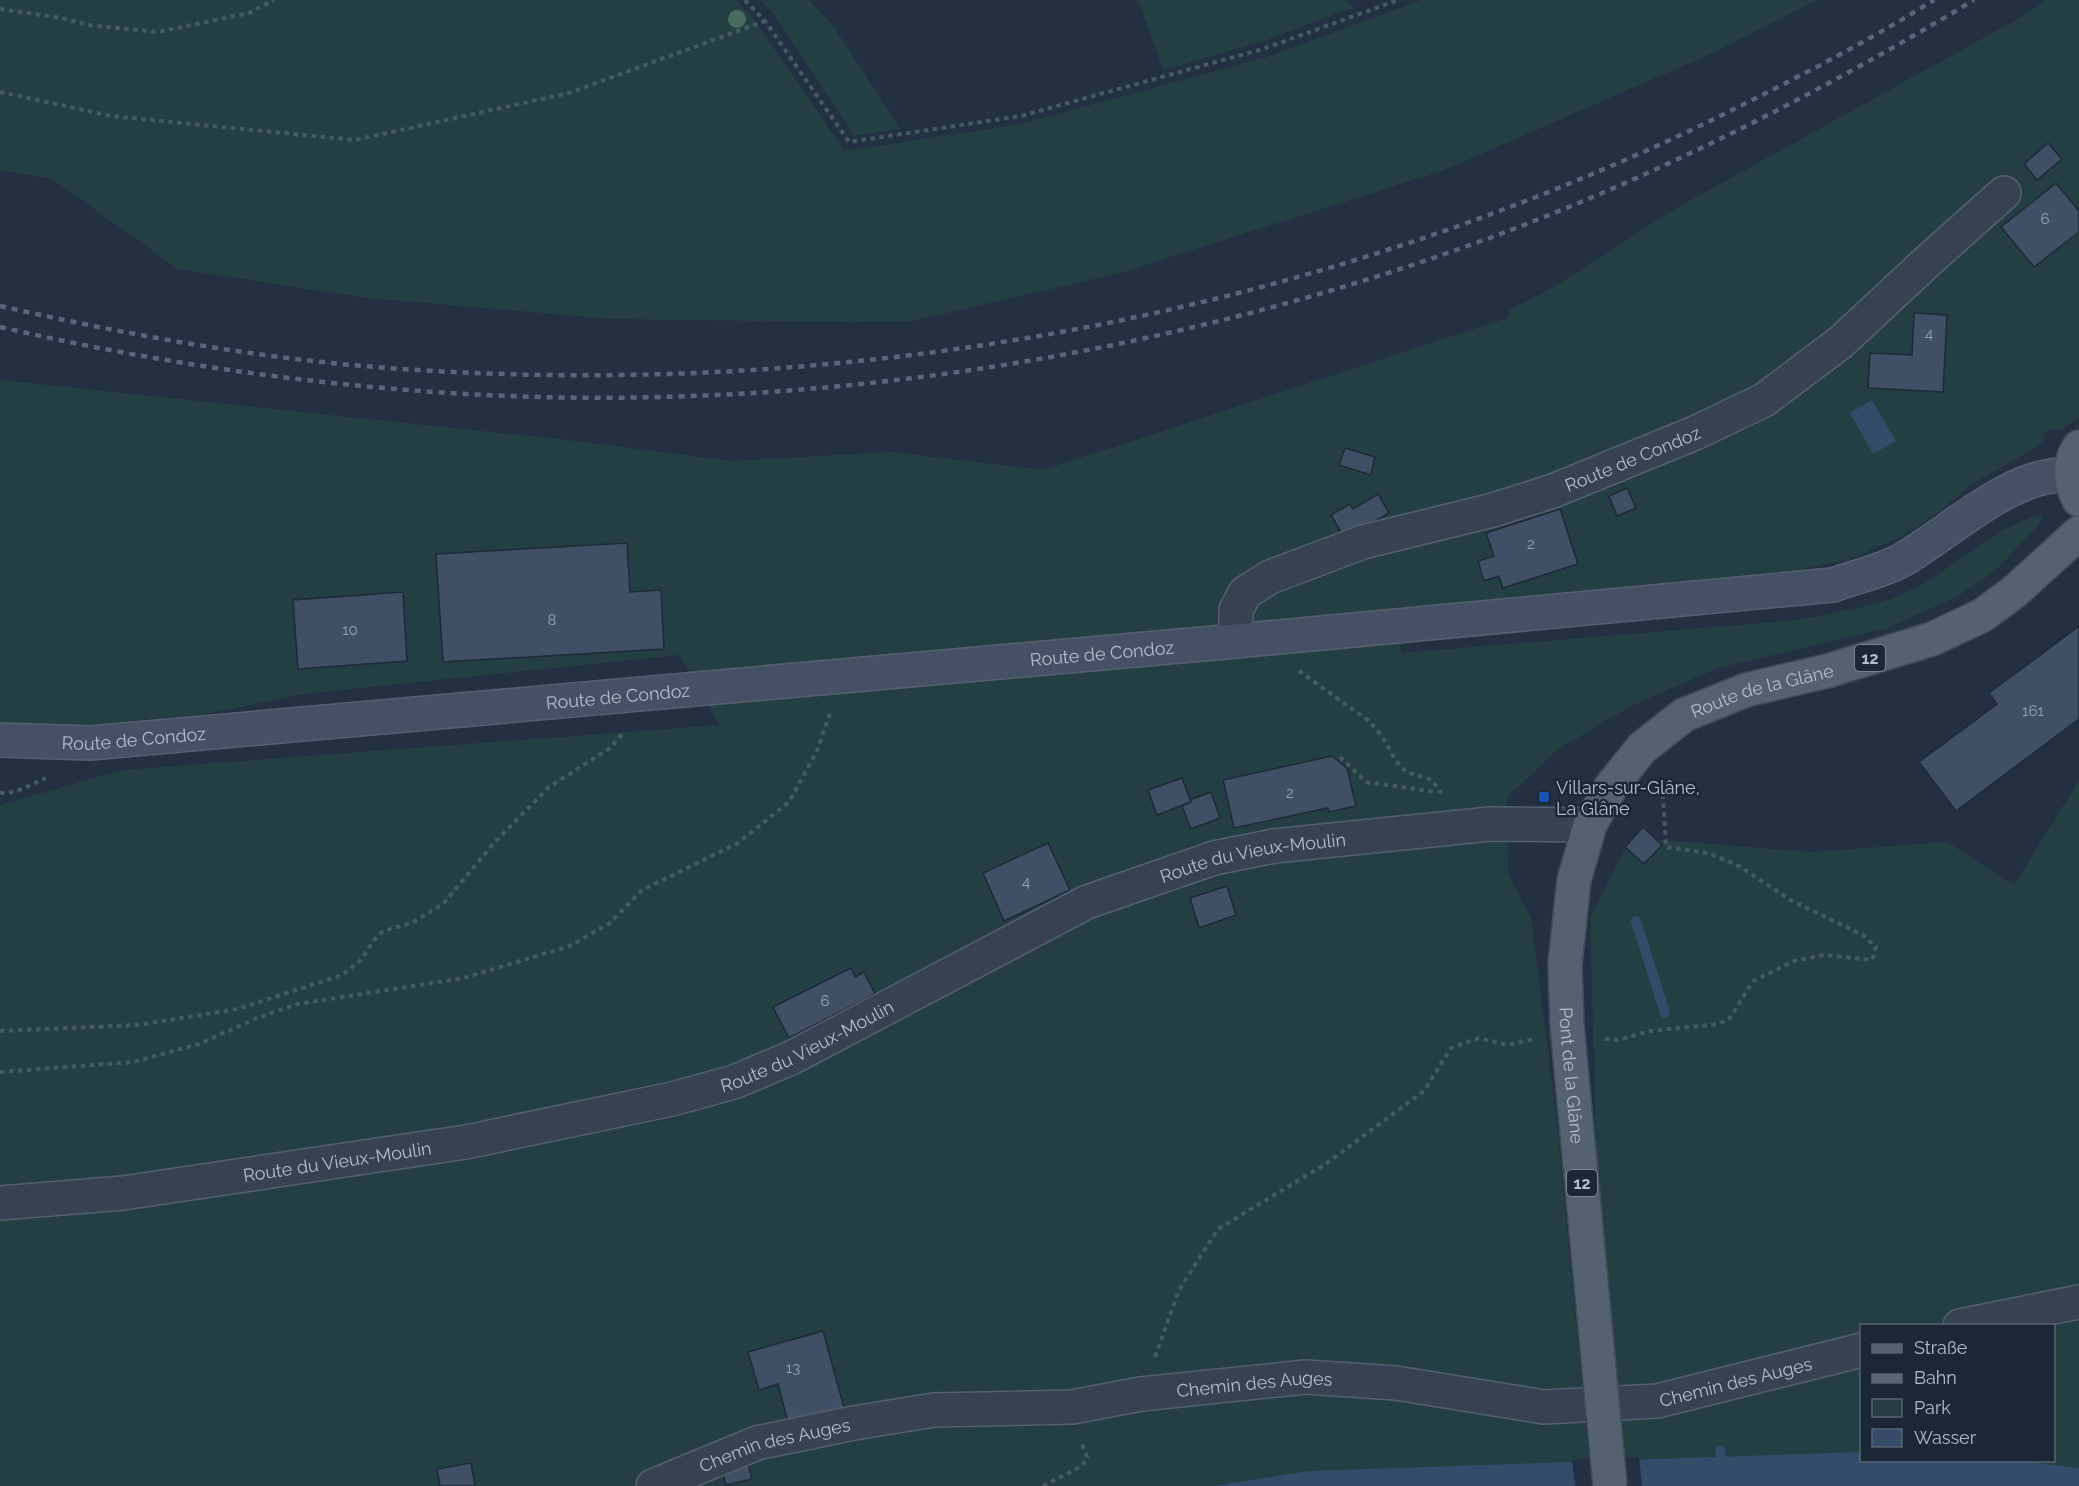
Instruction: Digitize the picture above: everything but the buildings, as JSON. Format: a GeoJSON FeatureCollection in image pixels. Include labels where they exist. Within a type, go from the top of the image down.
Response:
{"type":"FeatureCollection","features":[{"type":"Feature","properties":{"kind":"main road","name":"Route de Condoz"},"geometry":{"type":"LineString","coordinates":[[0,740],[90,743],[1236,642],[1833,585],[1900,561],[1998,496],[2039,477],[2076,474]]}},
{"type":"Feature","properties":{"kind":"main road","name":"Route de la Glâne"},"geometry":{"type":"LineString","coordinates":[[1574,880],[1590,825],[1610,788],[1642,748],[1684,715],[1746,690],[1827,671],[1932,639],[1983,615],[2014,592],[2079,533]]}},
{"type":"Feature","properties":{"kind":"main road","name":"Pont de la Glâne"},"geometry":{"type":"LineString","coordinates":[[1574,880],[1564,964],[1567,1025],[1610,1486]]}},
{"type":"Feature","properties":{"kind":"street","name":"Route de Condoz"},"geometry":{"type":"LineString","coordinates":[[1236,642],[1236,610],[1245,593],[1270,577],[1363,542],[1493,510],[1553,491],[1695,434],[1764,400],[1841,342],[2004,194]]}},
{"type":"Feature","properties":{"kind":"street","name":"Route du Vieux-Moulin"},"geometry":{"type":"LineString","coordinates":[[0,1203],[123,1193],[466,1142],[672,1099],[734,1082],[790,1058],[1087,902],[1214,858],[1274,846],[1490,824],[1590,825]]}},
{"type":"Feature","properties":{"kind":"street"},"geometry":{"type":"LineString","coordinates":[[1970,1324],[2079,1302]]}},
{"type":"Feature","properties":{"kind":"street","name":"Chemin des Auges"},"geometry":{"type":"LineString","coordinates":[[652,1486],[757,1443],[854,1423],[934,1410],[1072,1407],[1141,1394],[1306,1377],[1396,1383],[1544,1407],[1657,1401],[1860,1350]]}},
{"type":"Feature","properties":{"kind":"path"},"geometry":{"type":"LineString","coordinates":[[0,9],[62,18],[88,25],[158,32],[249,13],[274,0]]}},
{"type":"Feature","properties":{"kind":"path"},"geometry":{"type":"LineString","coordinates":[[745,0],[765,21],[849,142],[1021,116],[1263,49],[1398,0]]}},
{"type":"Feature","properties":{"kind":"path"},"geometry":{"type":"LineString","coordinates":[[0,92],[111,116],[355,140],[569,93],[765,21]]}},
{"type":"Feature","properties":{"kind":"path"},"geometry":{"type":"LineString","coordinates":[[1296,669],[1369,721],[1406,772],[1432,780],[1440,793]]}},
{"type":"Feature","properties":{"kind":"path"},"geometry":{"type":"LineString","coordinates":[[0,1072],[133,1062],[200,1044],[257,1018],[298,1004],[464,978],[570,946],[610,923],[642,890],[738,843],[789,802],[817,751],[832,708],[834,676]]}},
{"type":"Feature","properties":{"kind":"path"},"geometry":{"type":"LineString","coordinates":[[0,1030],[137,1025],[238,1009],[342,975],[361,960],[383,931],[412,923],[443,904],[494,843],[549,787],[610,748],[633,722],[642,693]]}},
{"type":"Feature","properties":{"kind":"path"},"geometry":{"type":"LineString","coordinates":[[1340,757],[1366,782],[1452,794]]}},
{"type":"Feature","properties":{"kind":"path"},"geometry":{"type":"LineString","coordinates":[[1596,1039],[1618,1040],[1650,1031],[1719,1024],[1730,1018],[1753,981],[1794,961],[1825,956],[1872,960],[1876,947],[1863,935],[1792,901],[1739,866],[1708,853],[1666,847],[1663,797]]}},
{"type":"Feature","properties":{"kind":"path"},"geometry":{"type":"LineString","coordinates":[[1141,1394],[1179,1290],[1218,1229],[1327,1163],[1424,1091],[1450,1048],[1479,1038],[1508,1044],[1540,1038]]}},
{"type":"Feature","properties":{"kind":"path"},"geometry":{"type":"LineString","coordinates":[[1043,1486],[1082,1466],[1087,1457],[1081,1441]]}},
{"type":"Feature","properties":{"kind":"green space"},"geometry":{"type":"Polygon","coordinates":[[[0,0],[736,0],[755,21],[845,151],[1021,124],[1267,57],[1421,0],[1817,0],[1713,53],[1442,171],[1120,273],[912,321],[853,322],[612,319],[367,298],[178,269],[52,179],[0,170],[0,0]]]}},
{"type":"Feature","properties":{"kind":"green space"},"geometry":{"type":"Polygon","coordinates":[[[760,0],[809,0],[834,27],[901,129],[854,136],[773,13],[760,0]]]}},
{"type":"Feature","properties":{"kind":"green space"},"geometry":{"type":"Polygon","coordinates":[[[1138,0],[1344,0],[1354,7],[1264,41],[1163,70],[1138,0]]]}},
{"type":"Feature","properties":{"kind":"green space"},"geometry":{"type":"Polygon","coordinates":[[[2044,0],[2079,0],[2079,418],[2060,431],[2050,429],[2045,432],[2043,443],[1970,485],[1942,510],[1901,537],[1851,559],[1798,570],[1400,608],[1401,653],[1797,620],[1852,610],[1905,593],[1939,574],[2003,530],[2040,515],[2042,518],[2038,526],[1995,571],[1958,596],[1888,628],[1718,668],[1629,707],[1557,750],[1507,797],[1508,875],[1531,917],[1556,1113],[1588,1450],[1622,1448],[1597,1177],[1590,918],[1623,853],[1637,838],[1811,852],[1947,842],[2014,885],[2079,780],[2079,1486],[0,1486],[0,805],[122,770],[719,725],[679,655],[303,694],[212,713],[89,725],[0,725],[0,380],[576,441],[732,461],[892,452],[1043,470],[1505,319],[1511,315],[1509,310],[1552,288],[1673,210],[2023,16],[2044,0]]]}},
{"type":"Feature","properties":{"kind":"water"},"geometry":{"type":"Polygon","coordinates":[[[1872,400],[1896,441],[1873,454],[1850,413],[1872,400]]]}},
{"type":"Feature","properties":{"kind":"water"},"geometry":{"type":"Polygon","coordinates":[[[1860,1452],[1860,1462],[2031,1462],[2079,1468],[2079,1486],[1214,1486],[1309,1471],[1860,1452]]]}},
{"type":"Feature","properties":{"kind":"pier"},"geometry":{"type":"Polygon","coordinates":[[[1639,1457],[1642,1486],[1575,1486],[1572,1459],[1639,1457]]]}},
{"type":"Feature","properties":{"kind":"waterway"},"geometry":{"type":"LineString","coordinates":[[1636,921],[1665,1013]]}},
{"type":"Feature","properties":{"kind":"waterway"},"geometry":{"type":"LineString","coordinates":[[1720,1451],[1724,1486]]}},
{"type":"Feature","properties":{"kind":"railway"},"geometry":{"type":"LineString","coordinates":[[0,306],[208,347],[313,361],[418,370],[585,375],[751,370],[917,354],[1081,328],[1243,292],[1403,245],[1559,188],[1712,120],[1824,63],[1934,0]]}},
{"type":"Feature","properties":{"kind":"railway"},"geometry":{"type":"LineString","coordinates":[[0,327],[152,358],[305,380],[408,390],[546,397],[685,396],[825,388],[964,371],[1102,347],[1238,316],[1372,278],[1503,233],[1625,183],[1743,127],[1860,66],[1974,0]]}},
{"type":"Feature","properties":{"kind":"place","name":"Villars-sur-Glâne, La Glâne"},"geometry":{"type":"Point","coordinates":[1544,797]}}]}
